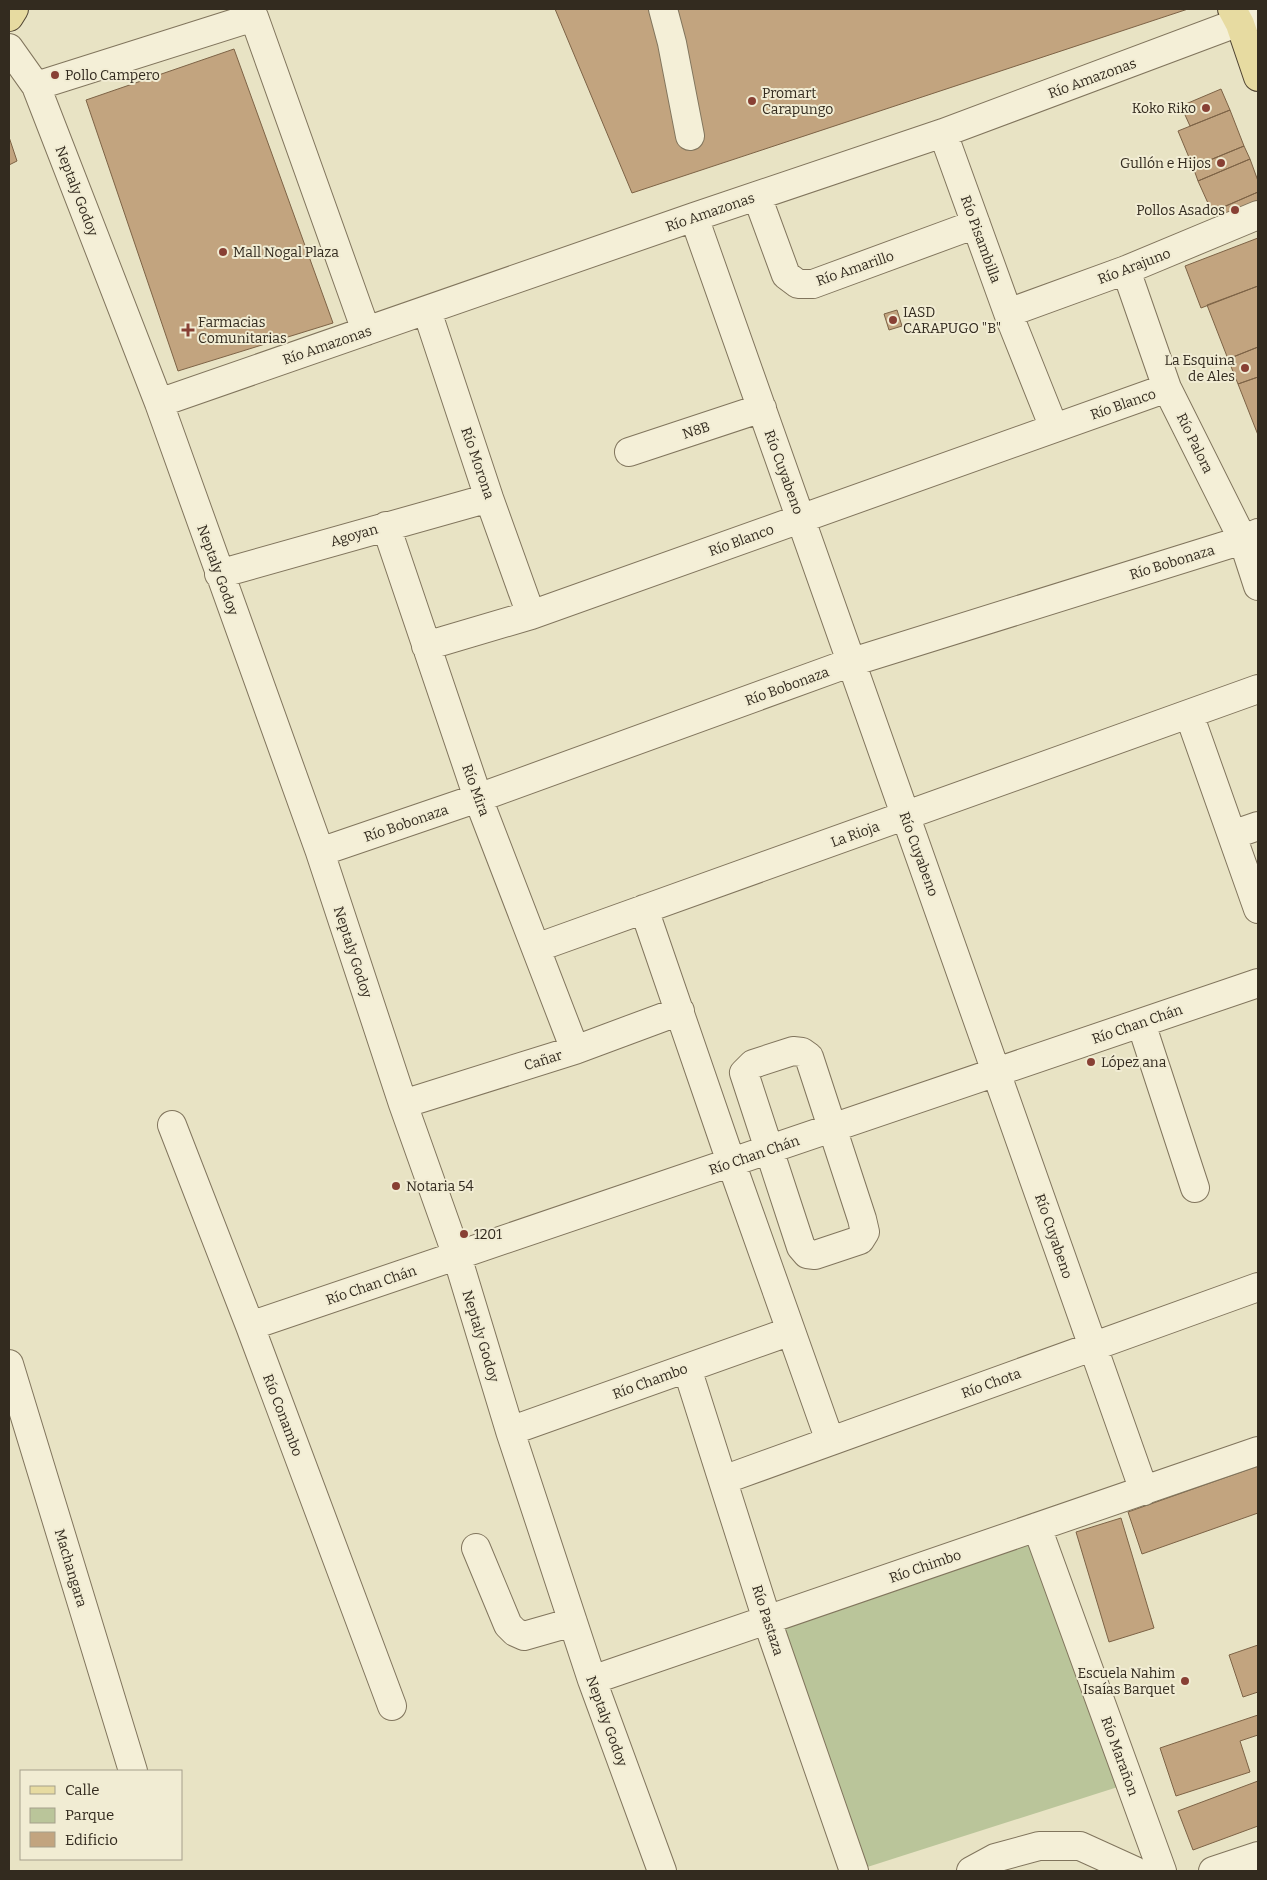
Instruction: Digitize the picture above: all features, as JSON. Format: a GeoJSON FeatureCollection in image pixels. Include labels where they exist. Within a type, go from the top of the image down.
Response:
{"type":"FeatureCollection","features":[{"type":"Feature","properties":{"kind":"main road"},"geometry":{"type":"LineString","coordinates":[[9,17],[14,9]]}},
{"type":"Feature","properties":{"kind":"main road"},"geometry":{"type":"LineString","coordinates":[[1243,16],[1258,77]]}},
{"type":"Feature","properties":{"kind":"street"},"geometry":{"type":"LineString","coordinates":[[664,9],[690,136]]}},
{"type":"Feature","properties":{"kind":"street"},"geometry":{"type":"LineString","coordinates":[[36,86],[249,13],[366,331]]}},
{"type":"Feature","properties":{"kind":"street","name":"Río Amazonas"},"geometry":{"type":"LineString","coordinates":[[159,403],[694,217],[943,133],[1243,16]]}},
{"type":"Feature","properties":{"kind":"street","name":"Neptaly Godoy"},"geometry":{"type":"LineString","coordinates":[[9,48],[36,86],[159,403],[320,852],[403,1104],[457,1256],[510,1431],[592,1680],[662,1871]]}},
{"type":"Feature","properties":{"kind":"street","name":"Río Pisambilla"},"geometry":{"type":"LineString","coordinates":[[943,133],[1008,313],[1054,428]]}},
{"type":"Feature","properties":{"kind":"street","name":"Río Amarillo"},"geometry":{"type":"LineString","coordinates":[[757,196],[786,275],[798,284],[813,284],[976,224]]}},
{"type":"Feature","properties":{"kind":"street","name":"Río Arajuno"},"geometry":{"type":"LineString","coordinates":[[1008,313],[1126,270],[1258,215]]}},
{"type":"Feature","properties":{"kind":"street","name":"Río Cuyabeno"},"geometry":{"type":"LineString","coordinates":[[694,217],[1144,1491]]}},
{"type":"Feature","properties":{"kind":"street","name":"Río Palora"},"geometry":{"type":"LineString","coordinates":[[1126,270],[1168,388],[1250,537],[1258,586]]}},
{"type":"Feature","properties":{"kind":"street","name":"Río Morona"},"geometry":{"type":"LineString","coordinates":[[427,311],[489,498],[531,615]]}},
{"type":"Feature","properties":{"kind":"street","name":"Río Blanco"},"geometry":{"type":"LineString","coordinates":[[426,646],[531,615],[1168,388]]}},
{"type":"Feature","properties":{"kind":"street","name":"N8B"},"geometry":{"type":"LineString","coordinates":[[630,452],[762,408]]}},
{"type":"Feature","properties":{"kind":"street","name":"Agoyan"},"geometry":{"type":"LineString","coordinates":[[219,574],[489,498]]}},
{"type":"Feature","properties":{"kind":"street","name":"Río Mira"},"geometry":{"type":"LineString","coordinates":[[386,526],[478,798],[575,1050]]}},
{"type":"Feature","properties":{"kind":"street","name":"Río Bobonaza"},"geometry":{"type":"LineString","coordinates":[[320,852],[478,798],[852,662],[1250,537]]}},
{"type":"Feature","properties":{"kind":"street","name":"La Rioja"},"geometry":{"type":"LineString","coordinates":[[536,948],[1258,689]]}},
{"type":"Feature","properties":{"kind":"street"},"geometry":{"type":"LineString","coordinates":[[1189,714],[1258,909]]}},
{"type":"Feature","properties":{"kind":"street"},"geometry":{"type":"LineString","coordinates":[[1232,835],[1258,826]]}},
{"type":"Feature","properties":{"kind":"street"},"geometry":{"type":"LineString","coordinates":[[644,909],[830,1441]]}},
{"type":"Feature","properties":{"kind":"street","name":"Río Chan Chán"},"geometry":{"type":"LineString","coordinates":[[250,1326],[1258,983]]}},
{"type":"Feature","properties":{"kind":"street","name":"Cañar"},"geometry":{"type":"LineString","coordinates":[[403,1104],[575,1050],[680,1011]]}},
{"type":"Feature","properties":{"kind":"street"},"geometry":{"type":"LineString","coordinates":[[1141,1023],[1194,1188]]}},
{"type":"Feature","properties":{"kind":"street"},"geometry":{"type":"LineString","coordinates":[[793,1051],[802,1052],[809,1057],[833,1128],[865,1232],[860,1240],[815,1255],[807,1254],[801,1247],[744,1073],[753,1064],[793,1051]]}},
{"type":"Feature","properties":{"kind":"street","name":"Río Conambo"},"geometry":{"type":"LineString","coordinates":[[172,1124],[250,1326],[392,1706]]}},
{"type":"Feature","properties":{"kind":"street","name":"Río Chota"},"geometry":{"type":"LineString","coordinates":[[723,1480],[1258,1287]]}},
{"type":"Feature","properties":{"kind":"street","name":"Río Chambo"},"geometry":{"type":"LineString","coordinates":[[510,1431],[791,1331]]}},
{"type":"Feature","properties":{"kind":"street","name":"Río Pastaza"},"geometry":{"type":"LineString","coordinates":[[687,1368],[767,1620],[854,1871]]}},
{"type":"Feature","properties":{"kind":"street","name":"Machangara"},"geometry":{"type":"LineString","coordinates":[[9,1372],[133,1770]]}},
{"type":"Feature","properties":{"kind":"street","name":"Río Chimbo"},"geometry":{"type":"LineString","coordinates":[[592,1680],[1258,1451]]}},
{"type":"Feature","properties":{"kind":"street","name":"Río Marañon"},"geometry":{"type":"LineString","coordinates":[[1037,1527],[1162,1871]]}},
{"type":"Feature","properties":{"kind":"street"},"geometry":{"type":"LineString","coordinates":[[476,1548],[508,1625],[515,1632],[524,1636],[573,1622]]}},
{"type":"Feature","properties":{"kind":"street"},"geometry":{"type":"LineString","coordinates":[[971,1871],[995,1858],[1039,1846],[1080,1846],[1135,1871]]}},
{"type":"Feature","properties":{"kind":"street"},"geometry":{"type":"LineString","coordinates":[[1213,1871],[1258,1856]]}},
{"type":"Feature","properties":{"kind":"green space"},"geometry":{"type":"Polygon","coordinates":[[[1027,1536],[1124,1785],[858,1870],[773,1627],[1027,1536]]]}},
{"type":"Feature","properties":{"kind":"building","name":"Promart Carapungo"},"geometry":{"type":"Polygon","coordinates":[[[555,9],[1188,9],[632,193],[555,9]]]}},
{"type":"Feature","properties":{"kind":"building","name":"Mall Nogal Plaza"},"geometry":{"type":"Polygon","coordinates":[[[234,49],[333,323],[178,371],[86,100],[234,49]]]}},
{"type":"Feature","properties":{"kind":"building","name":"Koko Riko"},"geometry":{"type":"Polygon","coordinates":[[[1221,89],[1230,110],[1190,126],[1181,106],[1221,89]]]}},
{"type":"Feature","properties":{"kind":"building"},"geometry":{"type":"Polygon","coordinates":[[[1230,110],[1244,146],[1193,167],[1178,131],[1230,110]]]}},
{"type":"Feature","properties":{"kind":"building"},"geometry":{"type":"Polygon","coordinates":[[[9,137],[17,161],[9,165],[9,137]]]}},
{"type":"Feature","properties":{"kind":"building","name":"Gullón e Hijos"},"geometry":{"type":"Polygon","coordinates":[[[1244,146],[1250,159],[1198,181],[1193,167],[1244,146]]]}},
{"type":"Feature","properties":{"kind":"building"},"geometry":{"type":"Polygon","coordinates":[[[1250,159],[1258,181],[1258,192],[1212,212],[1198,181],[1250,159]]]}},
{"type":"Feature","properties":{"kind":"building","name":"Pollos Asados"},"geometry":{"type":"Polygon","coordinates":[[[1258,192],[1258,208],[1218,225],[1212,212],[1258,192]]]}},
{"type":"Feature","properties":{"kind":"building"},"geometry":{"type":"Polygon","coordinates":[[[1258,238],[1258,286],[1201,308],[1185,266],[1258,238]]]}},
{"type":"Feature","properties":{"kind":"building"},"geometry":{"type":"Polygon","coordinates":[[[1258,286],[1258,347],[1228,359],[1207,305],[1258,286]]]}},
{"type":"Feature","properties":{"kind":"building","name":"IASD CARAPUGO \"B\""},"geometry":{"type":"Polygon","coordinates":[[[897,310],[902,326],[889,330],[884,314],[897,310]]]}},
{"type":"Feature","properties":{"kind":"building","name":"La Esquina de Ales"},"geometry":{"type":"Polygon","coordinates":[[[1258,347],[1258,377],[1238,384],[1228,359],[1258,347]]]}},
{"type":"Feature","properties":{"kind":"building"},"geometry":{"type":"Polygon","coordinates":[[[1258,377],[1258,435],[1238,384],[1258,377]]]}},
{"type":"Feature","properties":{"kind":"building"},"geometry":{"type":"Polygon","coordinates":[[[1258,1466],[1258,1513],[1142,1554],[1128,1512],[1258,1466]]]}},
{"type":"Feature","properties":{"kind":"building"},"geometry":{"type":"Polygon","coordinates":[[[1121,1518],[1154,1628],[1109,1642],[1076,1532],[1121,1518]]]}},
{"type":"Feature","properties":{"kind":"building"},"geometry":{"type":"Polygon","coordinates":[[[1258,1645],[1258,1692],[1243,1697],[1229,1655],[1258,1645]]]}},
{"type":"Feature","properties":{"kind":"building"},"geometry":{"type":"Polygon","coordinates":[[[1258,1715],[1258,1735],[1240,1741],[1250,1772],[1176,1796],[1160,1748],[1258,1715]]]}},
{"type":"Feature","properties":{"kind":"building"},"geometry":{"type":"Polygon","coordinates":[[[1258,1781],[1258,1826],[1193,1850],[1178,1811],[1258,1781]]]}},
{"type":"Feature","properties":{"kind":"place","name":"Pollo Campero"},"geometry":{"type":"Point","coordinates":[55,75]}},
{"type":"Feature","properties":{"kind":"place","name":"Promart Carapungo"},"geometry":{"type":"Point","coordinates":[752,101]}},
{"type":"Feature","properties":{"kind":"place","name":"Koko Riko"},"geometry":{"type":"Point","coordinates":[1206,108]}},
{"type":"Feature","properties":{"kind":"place","name":"Gullón e Hijos"},"geometry":{"type":"Point","coordinates":[1221,163]}},
{"type":"Feature","properties":{"kind":"place","name":"Pollos Asados"},"geometry":{"type":"Point","coordinates":[1235,210]}},
{"type":"Feature","properties":{"kind":"place","name":"Mall Nogal Plaza"},"geometry":{"type":"Point","coordinates":[223,252]}},
{"type":"Feature","properties":{"kind":"place","name":"IASD CARAPUGO \"B\""},"geometry":{"type":"Point","coordinates":[893,320]}},
{"type":"Feature","properties":{"kind":"place","name":"Farmacias Comunitarias"},"geometry":{"type":"Point","coordinates":[188,330]}},
{"type":"Feature","properties":{"kind":"place","name":"La Esquina de Ales"},"geometry":{"type":"Point","coordinates":[1245,368]}},
{"type":"Feature","properties":{"kind":"place","name":"López ana"},"geometry":{"type":"Point","coordinates":[1091,1062]}},
{"type":"Feature","properties":{"kind":"place","name":"Notaria 54"},"geometry":{"type":"Point","coordinates":[396,1186]}},
{"type":"Feature","properties":{"kind":"place","name":"1201"},"geometry":{"type":"Point","coordinates":[464,1234]}},
{"type":"Feature","properties":{"kind":"place","name":"Escuela Nahim Isaías Barquet"},"geometry":{"type":"Point","coordinates":[1185,1681]}}]}
